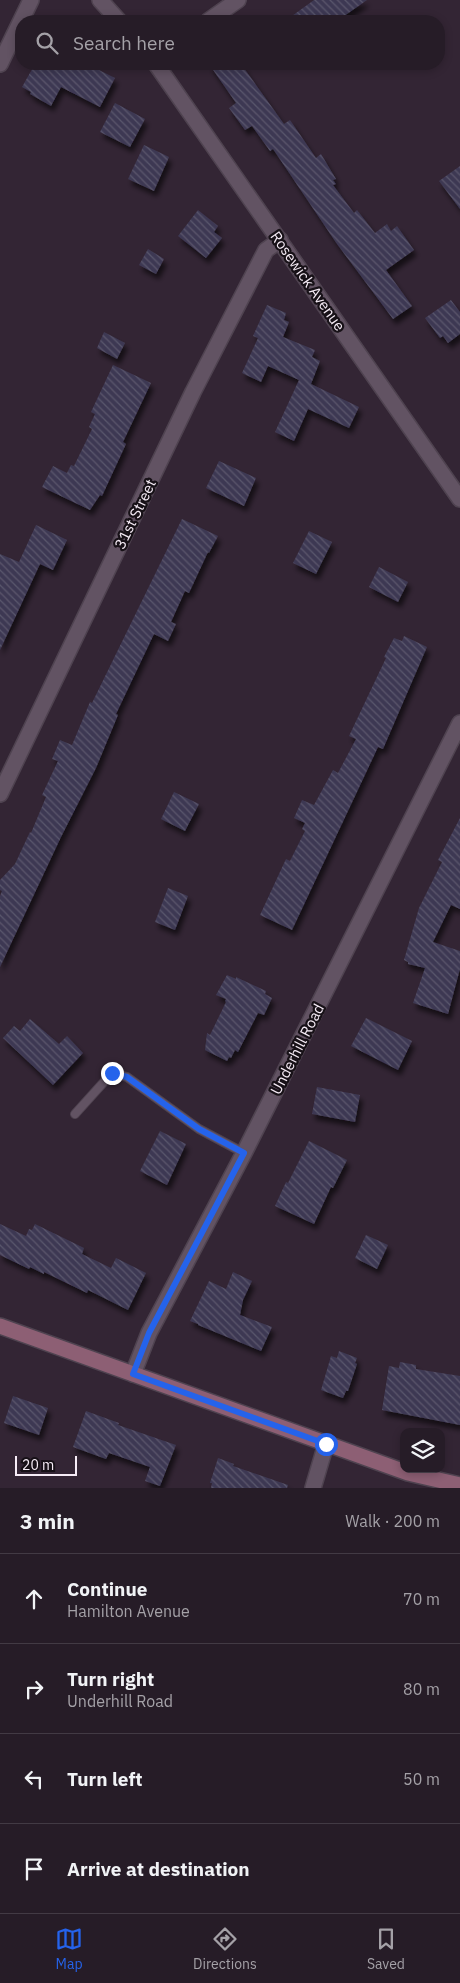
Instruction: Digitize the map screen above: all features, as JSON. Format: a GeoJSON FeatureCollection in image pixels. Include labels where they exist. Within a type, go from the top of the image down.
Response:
{"type":"FeatureCollection","features":[{"type":"Feature","properties":{"kind":"street"},"geometry":{"type":"LineString","coordinates":[[24,15],[31,0]]}},
{"type":"Feature","properties":{"kind":"street"},"geometry":{"type":"LineString","coordinates":[[100,0],[114,15]]}},
{"type":"Feature","properties":{"kind":"street"},"geometry":{"type":"LineString","coordinates":[[217,15],[238,0]]}},
{"type":"Feature","properties":{"kind":"street"},"geometry":{"type":"LineString","coordinates":[[0,64],[15,33]]}},
{"type":"Feature","properties":{"kind":"street","name":"Rosewick Avenue"},"geometry":{"type":"LineString","coordinates":[[160,70],[460,499]]}},
{"type":"Feature","properties":{"kind":"street","name":"31st Street"},"geometry":{"type":"LineString","coordinates":[[0,794],[193,392],[266,250],[280,240]]}},
{"type":"Feature","properties":{"kind":"street","name":"Underhill Road"},"geometry":{"type":"LineString","coordinates":[[133,1374],[154,1325],[244,1153],[460,723]]}},
{"type":"Feature","properties":{"kind":"street"},"geometry":{"type":"LineString","coordinates":[[0,1326],[408,1473],[460,1485]]}},
{"type":"Feature","properties":{"kind":"street"},"geometry":{"type":"LineString","coordinates":[[313,1488],[326,1444]]}},
{"type":"Feature","properties":{"kind":"lane"},"geometry":{"type":"LineString","coordinates":[[75,1114],[112,1073],[127,1077],[199,1129],[244,1153]]}},
{"type":"Feature","properties":{"kind":"building"},"geometry":{"type":"Polygon","coordinates":[[[314,0],[367,0],[346,15],[293,15],[314,0]]]}},
{"type":"Feature","properties":{"kind":"building"},"geometry":{"type":"Polygon","coordinates":[[[32,70],[99,70],[115,78],[100,107],[61,87],[51,106],[22,87],[32,70]]]}},
{"type":"Feature","properties":{"kind":"building"},"geometry":{"type":"Polygon","coordinates":[[[213,70],[245,70],[284,124],[290,120],[316,158],[321,154],[336,179],[333,180],[336,184],[333,185],[354,213],[357,210],[375,233],[387,224],[391,231],[397,226],[414,250],[386,270],[412,306],[393,319],[337,244],[273,149],[270,151],[252,126],[245,130],[229,108],[236,103],[213,70]]]}},
{"type":"Feature","properties":{"kind":"building"},"geometry":{"type":"Polygon","coordinates":[[[115,103],[145,119],[130,147],[100,132],[115,103]]]}},
{"type":"Feature","properties":{"kind":"building"},"geometry":{"type":"Polygon","coordinates":[[[144,145],[169,157],[154,191],[128,179],[144,145]]]}},
{"type":"Feature","properties":{"kind":"building"},"geometry":{"type":"Polygon","coordinates":[[[460,166],[460,209],[439,181],[460,166]]]}},
{"type":"Feature","properties":{"kind":"building"},"geometry":{"type":"Polygon","coordinates":[[[198,210],[218,226],[214,232],[222,238],[206,258],[178,236],[198,210]]]}},
{"type":"Feature","properties":{"kind":"building"},"geometry":{"type":"Polygon","coordinates":[[[148,249],[164,259],[156,274],[139,265],[148,249]]]}},
{"type":"Feature","properties":{"kind":"building"},"geometry":{"type":"Polygon","coordinates":[[[451,300],[460,312],[460,334],[448,343],[443,336],[440,338],[425,318],[451,300]]]}},
{"type":"Feature","properties":{"kind":"building"},"geometry":{"type":"Polygon","coordinates":[[[267,305],[286,313],[284,320],[289,322],[283,337],[315,350],[312,357],[320,361],[311,384],[359,407],[349,428],[308,409],[294,441],[275,432],[299,380],[268,366],[261,382],[242,373],[258,338],[253,336],[267,305]]]}},
{"type":"Feature","properties":{"kind":"building"},"geometry":{"type":"Polygon","coordinates":[[[104,332],[125,343],[117,359],[97,348],[104,332]]]}},
{"type":"Feature","properties":{"kind":"building"},"geometry":{"type":"Polygon","coordinates":[[[113,365],[151,383],[123,442],[126,444],[102,496],[100,495],[90,510],[42,487],[53,466],[67,473],[71,465],[74,466],[92,429],[89,427],[95,414],[91,412],[113,365]]]}},
{"type":"Feature","properties":{"kind":"building"},"geometry":{"type":"Polygon","coordinates":[[[219,461],[256,478],[244,506],[206,488],[219,461]]]}},
{"type":"Feature","properties":{"kind":"building"},"geometry":{"type":"Polygon","coordinates":[[[182,519],[218,536],[208,552],[189,593],[185,591],[171,622],[176,624],[168,641],[154,634],[116,714],[118,715],[96,768],[61,837],[0,967],[0,896],[2,891],[0,890],[0,880],[15,864],[31,833],[46,797],[42,795],[58,761],[52,759],[60,740],[72,745],[90,702],[92,703],[182,519]]]}},
{"type":"Feature","properties":{"kind":"building"},"geometry":{"type":"Polygon","coordinates":[[[36,525],[67,540],[53,570],[40,564],[0,650],[0,554],[19,562],[36,525]]]}},
{"type":"Feature","properties":{"kind":"building"},"geometry":{"type":"Polygon","coordinates":[[[309,531],[332,542],[316,574],[293,563],[309,531]]]}},
{"type":"Feature","properties":{"kind":"building"},"geometry":{"type":"Polygon","coordinates":[[[379,567],[408,582],[398,602],[369,587],[379,567]]]}},
{"type":"Feature","properties":{"kind":"building"},"geometry":{"type":"Polygon","coordinates":[[[404,636],[427,647],[383,749],[378,747],[292,930],[260,915],[286,859],[290,861],[305,831],[302,829],[305,823],[294,818],[302,800],[314,805],[333,770],[338,773],[356,739],[349,736],[386,658],[384,657],[394,638],[402,641],[404,636]]]}},
{"type":"Feature","properties":{"kind":"building"},"geometry":{"type":"Polygon","coordinates":[[[174,792],[199,804],[185,831],[161,819],[174,792]]]}},
{"type":"Feature","properties":{"kind":"building"},"geometry":{"type":"Polygon","coordinates":[[[460,818],[460,909],[451,905],[433,942],[460,951],[460,969],[448,1014],[413,1003],[425,968],[408,964],[404,960],[419,908],[442,862],[438,860],[460,818]]]}},
{"type":"Feature","properties":{"kind":"building"},"geometry":{"type":"Polygon","coordinates":[[[168,888],[188,896],[175,930],[155,922],[168,888]]]}},
{"type":"Feature","properties":{"kind":"building"},"geometry":{"type":"Polygon","coordinates":[[[227,975],[236,979],[236,977],[266,991],[265,994],[272,998],[264,1015],[258,1013],[238,1052],[235,1050],[227,1061],[205,1050],[207,1033],[210,1035],[226,1002],[226,999],[216,995],[227,975]]]}},
{"type":"Feature","properties":{"kind":"building"},"geometry":{"type":"Polygon","coordinates":[[[366,1018],[412,1041],[398,1070],[351,1046],[366,1018]]]}},
{"type":"Feature","properties":{"kind":"building"},"geometry":{"type":"Polygon","coordinates":[[[30,1019],[59,1044],[67,1036],[83,1053],[53,1085],[3,1038],[14,1026],[20,1031],[30,1019]]]}},
{"type":"Feature","properties":{"kind":"building"},"geometry":{"type":"Polygon","coordinates":[[[317,1087],[360,1095],[355,1122],[312,1114],[317,1087]]]}},
{"type":"Feature","properties":{"kind":"building"},"geometry":{"type":"Polygon","coordinates":[[[160,1131],[186,1144],[167,1185],[140,1171],[160,1131]]]}},
{"type":"Feature","properties":{"kind":"building"},"geometry":{"type":"Polygon","coordinates":[[[309,1141],[347,1160],[333,1188],[331,1187],[314,1224],[275,1206],[309,1141]]]}},
{"type":"Feature","properties":{"kind":"building"},"geometry":{"type":"Polygon","coordinates":[[[0,1224],[26,1236],[29,1229],[32,1230],[35,1224],[84,1248],[82,1254],[111,1268],[116,1258],[146,1273],[128,1310],[88,1290],[87,1293],[44,1272],[44,1274],[30,1267],[29,1269],[0,1255],[0,1224]]]}},
{"type":"Feature","properties":{"kind":"building"},"geometry":{"type":"Polygon","coordinates":[[[366,1235],[388,1245],[377,1269],[355,1258],[366,1235]]]}},
{"type":"Feature","properties":{"kind":"building"},"geometry":{"type":"Polygon","coordinates":[[[233,1272],[252,1281],[243,1300],[240,1315],[272,1327],[261,1351],[190,1321],[209,1281],[226,1289],[233,1272]]]}},
{"type":"Feature","properties":{"kind":"building"},"geometry":{"type":"Polygon","coordinates":[[[339,1351],[357,1358],[355,1363],[357,1364],[348,1391],[346,1391],[343,1398],[321,1390],[331,1356],[337,1358],[339,1351]]]}},
{"type":"Feature","properties":{"kind":"building"},"geometry":{"type":"Polygon","coordinates":[[[400,1362],[416,1365],[416,1369],[460,1376],[460,1425],[382,1410],[389,1366],[399,1368],[400,1362]]]}},
{"type":"Feature","properties":{"kind":"building"},"geometry":{"type":"Polygon","coordinates":[[[13,1396],[48,1408],[39,1435],[4,1423],[13,1396]]]}},
{"type":"Feature","properties":{"kind":"building"},"geometry":{"type":"Polygon","coordinates":[[[86,1411],[119,1423],[118,1425],[176,1445],[160,1486],[145,1481],[150,1467],[109,1453],[106,1459],[73,1447],[86,1411]]]}},
{"type":"Feature","properties":{"kind":"building"},"geometry":{"type":"Polygon","coordinates":[[[218,1458],[234,1464],[233,1466],[288,1485],[287,1488],[211,1488],[212,1483],[210,1483],[218,1458]]]}},
{"type":"Feature","properties":{"kind":"route"},"geometry":{"type":"LineString","coordinates":[[112,1073],[127,1077],[199,1129],[244,1153],[149,1333],[133,1374],[326,1444]]}}]}
